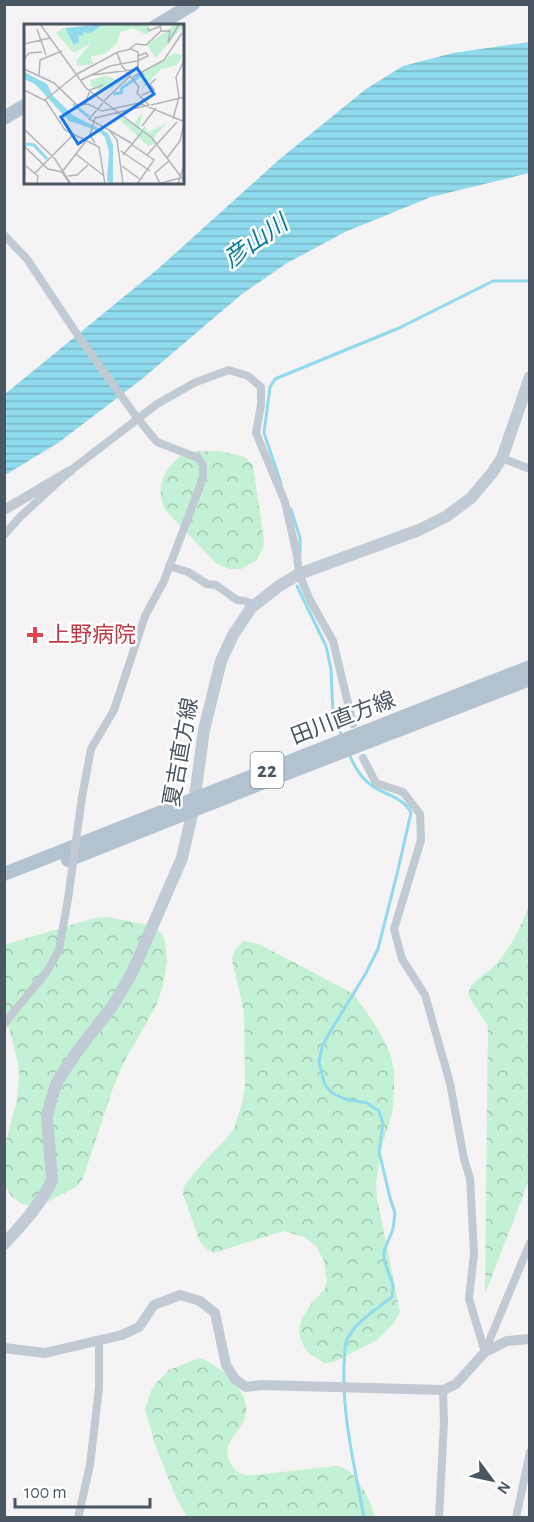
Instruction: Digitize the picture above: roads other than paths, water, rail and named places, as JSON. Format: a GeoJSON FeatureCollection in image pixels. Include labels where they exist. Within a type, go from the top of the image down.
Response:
{"type":"FeatureCollection","features":[{"type":"Feature","properties":{"kind":"main road"},"geometry":{"type":"LineString","coordinates":[[159,24],[193,4]]}},
{"type":"Feature","properties":{"kind":"main road"},"geometry":{"type":"LineString","coordinates":[[4,118],[24,106]]}},
{"type":"Feature","properties":{"kind":"main road","name":"夏吉直方線"},"geometry":{"type":"LineString","coordinates":[[4,1244],[50,1186],[52,1179],[47,1117],[57,1082],[114,1004],[133,970],[182,858],[193,805],[204,730],[221,662],[233,635],[251,609],[279,586],[299,574],[419,530],[447,516],[471,498],[502,458],[530,377]]}},
{"type":"Feature","properties":{"kind":"main road","name":"田川直方線"},"geometry":{"type":"LineString","coordinates":[[4,883],[72,858],[193,805],[530,667]]}},
{"type":"Feature","properties":{"kind":"main road","name":"田川直方線"},"geometry":{"type":"LineString","coordinates":[[4,874],[530,679]]}},
{"type":"Feature","properties":{"kind":"street"},"geometry":{"type":"LineString","coordinates":[[4,235],[27,259],[81,340],[138,419],[158,442],[198,458],[203,465],[203,478],[164,581],[145,616],[114,710],[92,749],[82,797],[59,950],[48,970],[4,1024]]}},
{"type":"Feature","properties":{"kind":"street"},"geometry":{"type":"LineString","coordinates":[[4,535],[70,471],[157,404],[196,382],[229,370],[248,376],[261,387],[261,405],[256,434],[285,501],[299,574],[310,600],[333,641],[353,724]]}},
{"type":"Feature","properties":{"kind":"street"},"geometry":{"type":"LineString","coordinates":[[502,458],[530,469]]}},
{"type":"Feature","properties":{"kind":"street"},"geometry":{"type":"LineString","coordinates":[[4,510],[70,471]]}},
{"type":"Feature","properties":{"kind":"street"},"geometry":{"type":"LineString","coordinates":[[170,566],[188,572],[207,584],[216,585],[237,600],[245,600],[256,605]]}},
{"type":"Feature","properties":{"kind":"street"},"geometry":{"type":"LineString","coordinates":[[363,758],[376,783],[403,792],[420,814],[421,840],[394,928],[402,959],[425,995],[450,1083],[464,1159],[470,1178],[474,1253],[469,1299],[485,1352]]}},
{"type":"Feature","properties":{"kind":"street"},"geometry":{"type":"LineString","coordinates":[[4,1348],[45,1353],[122,1335],[139,1327],[154,1305],[180,1295],[200,1301],[215,1312],[226,1365],[235,1379],[246,1387],[262,1385],[443,1390],[456,1384],[485,1352],[530,1243]]}},
{"type":"Feature","properties":{"kind":"street"},"geometry":{"type":"LineString","coordinates":[[485,1352],[507,1341],[530,1339]]}},
{"type":"Feature","properties":{"kind":"street"},"geometry":{"type":"LineString","coordinates":[[78,1518],[90,1465],[99,1389],[99,1341]]}},
{"type":"Feature","properties":{"kind":"street"},"geometry":{"type":"LineString","coordinates":[[439,1518],[444,1422],[443,1390]]}},
{"type":"Feature","properties":{"kind":"street"},"geometry":{"type":"LineString","coordinates":[[516,1518],[530,1452]]}},
{"type":"Feature","properties":{"kind":"water","name":"彦山川"},"geometry":{"type":"Polygon","coordinates":[[[529,42],[529,173],[431,197],[345,232],[287,263],[242,294],[142,379],[58,443],[5,475],[5,394],[159,268],[281,158],[366,89],[403,66],[453,53],[529,42]]]}},
{"type":"Feature","properties":{"kind":"waterway"},"geometry":{"type":"LineString","coordinates":[[281,483],[264,433],[270,387],[275,379],[399,328],[493,281],[530,281]]}},
{"type":"Feature","properties":{"kind":"waterway"},"geometry":{"type":"LineString","coordinates":[[291,509],[300,538],[300,555]]}},
{"type":"Feature","properties":{"kind":"waterway"},"geometry":{"type":"LineString","coordinates":[[297,586],[326,646],[331,669],[333,714],[342,737]]}},
{"type":"Feature","properties":{"kind":"waterway"},"geometry":{"type":"LineString","coordinates":[[349,754],[367,782],[404,803],[411,813],[378,949],[322,1047],[319,1062],[325,1085],[332,1093],[345,1099],[367,1103],[379,1111],[383,1124],[379,1151],[395,1213],[393,1229],[384,1251],[384,1260],[393,1285],[392,1297],[354,1328],[345,1348],[344,1385],[347,1423],[364,1518]]}},
{"type":"Feature","properties":{"kind":"place","name":"上野病院"},"geometry":{"type":"Point","coordinates":[35,635]}}]}
